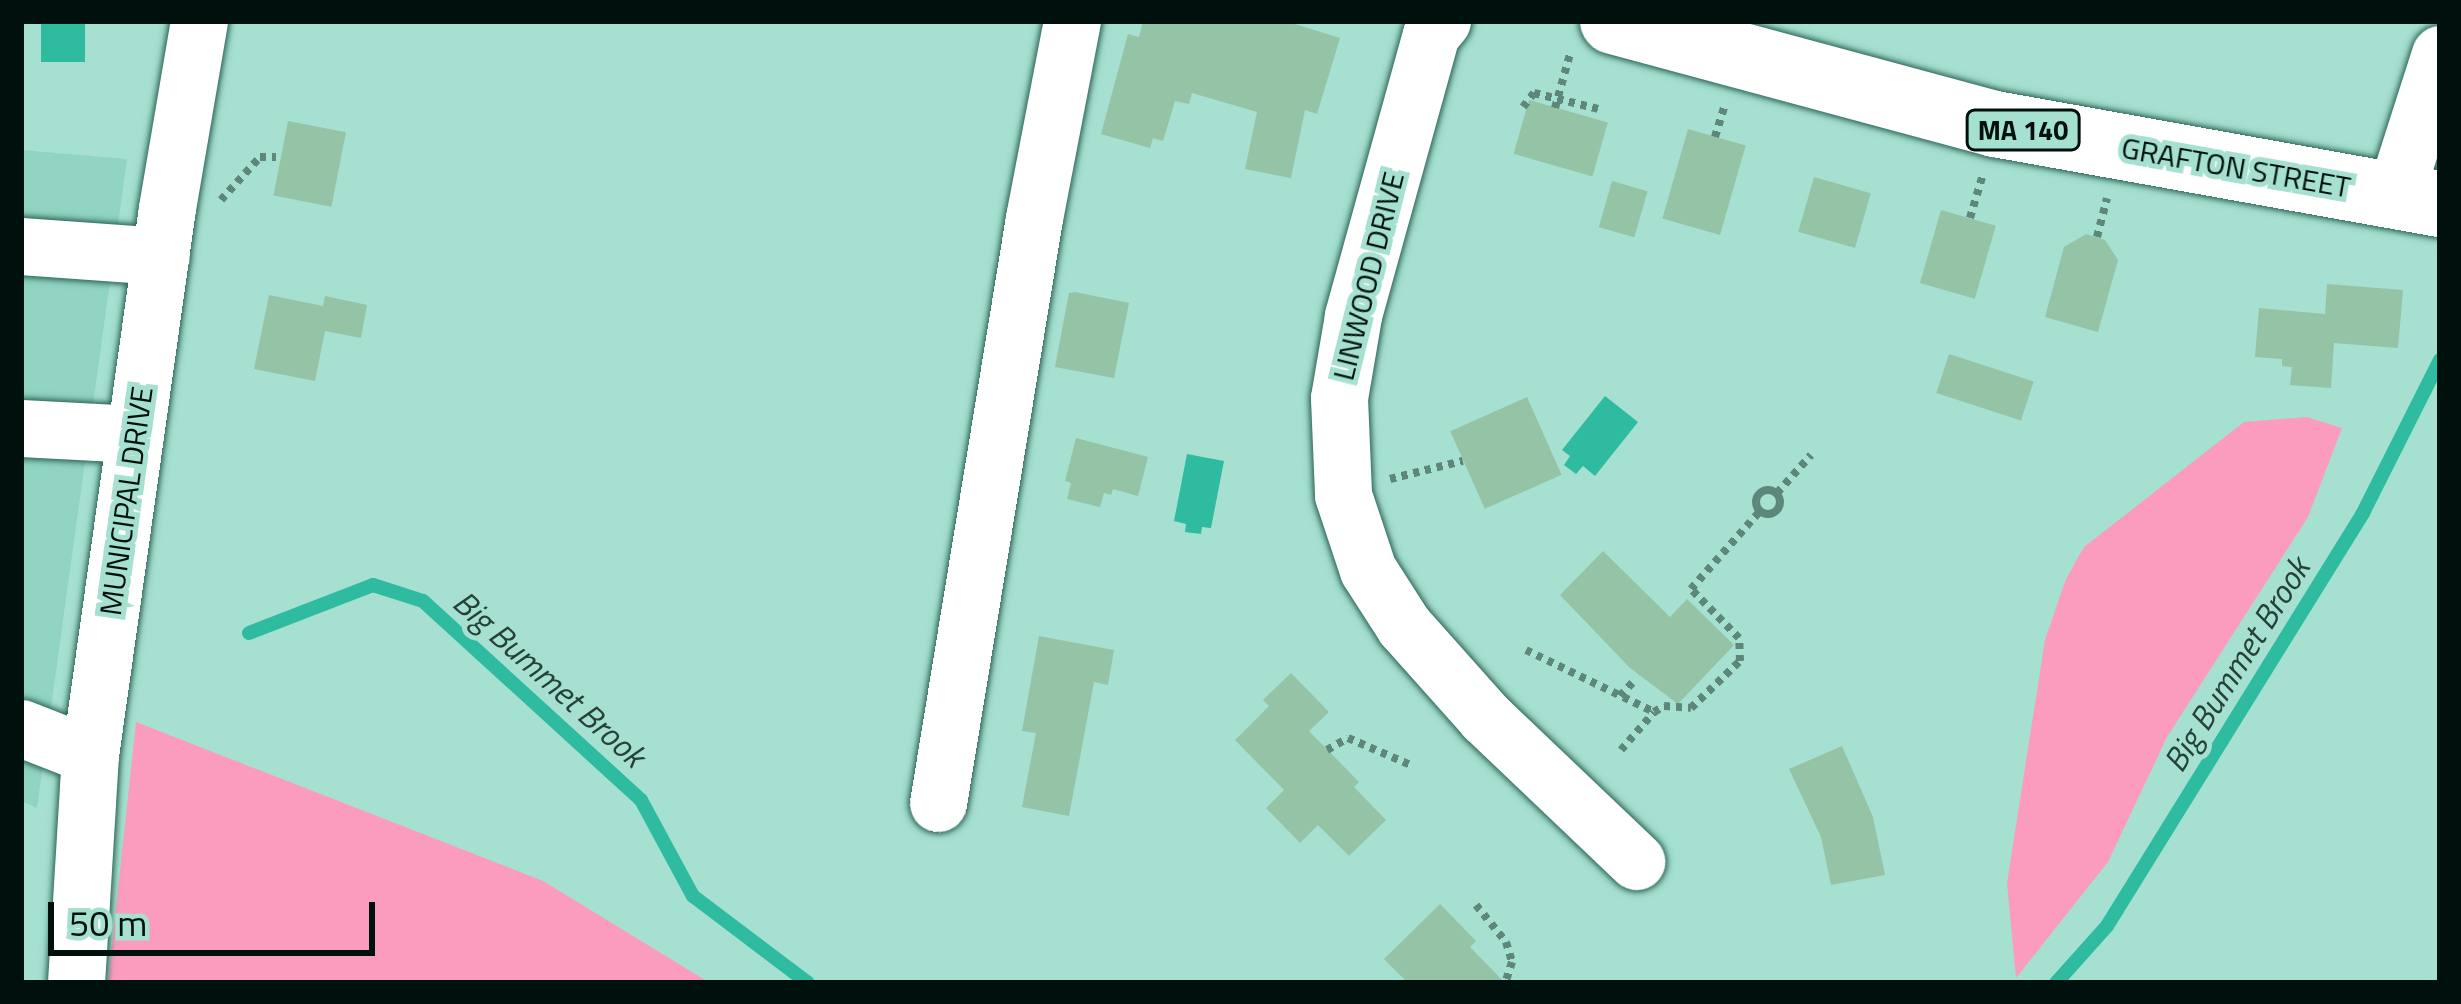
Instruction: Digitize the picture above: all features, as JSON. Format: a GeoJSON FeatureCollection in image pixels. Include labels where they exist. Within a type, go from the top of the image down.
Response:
{"type":"FeatureCollection","features":[{"type":"Feature","properties":{"kind":"main road","name":"GRAFTON STREET"},"geometry":{"type":"LineString","coordinates":[[1592,38],[1995,124],[2417,199]]}},
{"type":"Feature","properties":{"kind":"street","name":"MUNICIPAL DRIVE"},"geometry":{"type":"LineString","coordinates":[[76,983],[90,755],[160,256],[200,21]]}},
{"type":"Feature","properties":{"kind":"street"},"geometry":{"type":"LineString","coordinates":[[938,803],[1034,218],[1072,21]]}},
{"type":"Feature","properties":{"kind":"street","name":"LINWOOD DRIVE"},"geometry":{"type":"LineString","coordinates":[[1442,21],[1431,34],[1353,316],[1339,398],[1343,495],[1367,570],[1404,626],[1485,717],[1636,861]]}},
{"type":"Feature","properties":{"kind":"street"},"geometry":{"type":"LineString","coordinates":[[2417,199],[2440,54]]}},
{"type":"Feature","properties":{"kind":"street"},"geometry":{"type":"LineString","coordinates":[[21,246],[160,256]]}},
{"type":"Feature","properties":{"kind":"street"},"geometry":{"type":"LineString","coordinates":[[21,428],[135,434]]}},
{"type":"Feature","properties":{"kind":"street"},"geometry":{"type":"LineString","coordinates":[[21,728],[90,755]]}},
{"type":"Feature","properties":{"kind":"path"},"geometry":{"type":"LineString","coordinates":[[1557,103],[1592,38]]}},
{"type":"Feature","properties":{"kind":"path"},"geometry":{"type":"LineString","coordinates":[[1522,107],[1534,93],[1557,103],[1598,109]]}},
{"type":"Feature","properties":{"kind":"path"},"geometry":{"type":"LineString","coordinates":[[1715,137],[1726,98]]}},
{"type":"Feature","properties":{"kind":"path"},"geometry":{"type":"LineString","coordinates":[[209,215],[252,163],[276,157]]}},
{"type":"Feature","properties":{"kind":"path"},"geometry":{"type":"LineString","coordinates":[[1970,218],[1986,164]]}},
{"type":"Feature","properties":{"kind":"path"},"geometry":{"type":"LineString","coordinates":[[2097,237],[2110,186]]}},
{"type":"Feature","properties":{"kind":"path"},"geometry":{"type":"LineString","coordinates":[[1760,511],[1767,514],[1778,509],[1777,494],[1811,454]]}},
{"type":"Feature","properties":{"kind":"path"},"geometry":{"type":"LineString","coordinates":[[1390,478],[1463,461]]}},
{"type":"Feature","properties":{"kind":"path"},"geometry":{"type":"LineString","coordinates":[[1621,750],[1654,712],[1664,706],[1691,708],[1740,661],[1739,638],[1690,589],[1760,511],[1760,493],[1777,494]]}},
{"type":"Feature","properties":{"kind":"path"},"geometry":{"type":"LineString","coordinates":[[1526,650],[1654,712]]}},
{"type":"Feature","properties":{"kind":"path"},"geometry":{"type":"LineString","coordinates":[[1620,696],[1635,680]]}},
{"type":"Feature","properties":{"kind":"path"},"geometry":{"type":"LineString","coordinates":[[1327,750],[1348,738],[1413,766]]}},
{"type":"Feature","properties":{"kind":"path"},"geometry":{"type":"LineString","coordinates":[[1476,905],[1506,942],[1512,962],[1505,983]]}},
{"type":"Feature","properties":{"kind":"shaded area"},"geometry":{"type":"Polygon","coordinates":[[[41,21],[85,21],[85,62],[41,62],[41,21]]]}},
{"type":"Feature","properties":{"kind":"shaded area"},"geometry":{"type":"Polygon","coordinates":[[[21,150],[127,159],[37,808],[21,801],[21,150]]]}},
{"type":"Feature","properties":{"kind":"shaded area"},"geometry":{"type":"Polygon","coordinates":[[[1605,396],[1638,422],[1595,476],[1583,466],[1576,474],[1564,465],[1570,456],[1562,450],[1605,396]]]}},
{"type":"Feature","properties":{"kind":"shaded area"},"geometry":{"type":"Polygon","coordinates":[[[2307,417],[2342,428],[2308,517],[2167,737],[2108,862],[2016,978],[2007,883],[2045,640],[2066,579],[2084,547],[2244,422],[2307,417]]]}},
{"type":"Feature","properties":{"kind":"shaded area"},"geometry":{"type":"Polygon","coordinates":[[[1187,454],[1224,461],[1211,528],[1202,527],[1201,534],[1185,532],[1186,524],[1174,521],[1187,454]]]}},
{"type":"Feature","properties":{"kind":"shaded area"},"geometry":{"type":"Polygon","coordinates":[[[136,722],[543,881],[710,983],[108,983],[136,722]]]}},
{"type":"Feature","properties":{"kind":"building"},"geometry":{"type":"Polygon","coordinates":[[[1143,21],[1285,21],[1340,38],[1317,114],[1305,110],[1291,178],[1245,169],[1257,112],[1192,93],[1189,104],[1175,101],[1163,141],[1153,138],[1150,148],[1101,134],[1128,34],[1139,37],[1143,21]]]}},
{"type":"Feature","properties":{"kind":"building"},"geometry":{"type":"Polygon","coordinates":[[[1529,100],[1608,123],[1592,176],[1514,154],[1529,100]]]}},
{"type":"Feature","properties":{"kind":"building"},"geometry":{"type":"Polygon","coordinates":[[[288,121],[346,132],[331,207],[273,196],[288,121]]]}},
{"type":"Feature","properties":{"kind":"building"},"geometry":{"type":"Polygon","coordinates":[[[1688,129],[1746,146],[1720,235],[1662,218],[1688,129]]]}},
{"type":"Feature","properties":{"kind":"building"},"geometry":{"type":"Polygon","coordinates":[[[1814,177],[1871,193],[1855,248],[1798,232],[1814,177]]]}},
{"type":"Feature","properties":{"kind":"building"},"geometry":{"type":"Polygon","coordinates":[[[1612,181],[1648,191],[1634,237],[1599,227],[1612,181]]]}},
{"type":"Feature","properties":{"kind":"building"},"geometry":{"type":"Polygon","coordinates":[[[1941,210],[1996,226],[1975,299],[1920,283],[1941,210]]]}},
{"type":"Feature","properties":{"kind":"building"},"geometry":{"type":"Polygon","coordinates":[[[2086,234],[2105,240],[2118,260],[2098,332],[2045,317],[2064,247],[2086,234]]]}},
{"type":"Feature","properties":{"kind":"building"},"geometry":{"type":"Polygon","coordinates":[[[2327,284],[2403,290],[2398,348],[2334,343],[2331,388],[2290,385],[2292,367],[2282,366],[2282,359],[2255,357],[2259,308],[2325,314],[2327,284]]]}},
{"type":"Feature","properties":{"kind":"building"},"geometry":{"type":"Polygon","coordinates":[[[1069,293],[1129,303],[1114,378],[1055,367],[1069,293]]]}},
{"type":"Feature","properties":{"kind":"building"},"geometry":{"type":"Polygon","coordinates":[[[269,295],[323,306],[325,296],[367,305],[361,338],[325,331],[315,381],[254,369],[269,295]]]}},
{"type":"Feature","properties":{"kind":"building"},"geometry":{"type":"Polygon","coordinates":[[[1949,354],[2034,382],[2021,420],[1936,393],[1949,354]]]}},
{"type":"Feature","properties":{"kind":"building"},"geometry":{"type":"Polygon","coordinates":[[[1527,397],[1562,475],[1485,509],[1450,431],[1527,397]]]}},
{"type":"Feature","properties":{"kind":"building"},"geometry":{"type":"Polygon","coordinates":[[[1076,438],[1148,457],[1138,496],[1113,489],[1111,495],[1104,493],[1100,507],[1067,499],[1071,483],[1065,481],[1076,438]]]}},
{"type":"Feature","properties":{"kind":"building"},"geometry":{"type":"Polygon","coordinates":[[[1603,551],[1670,617],[1687,599],[1734,645],[1678,704],[1630,668],[1560,595],[1603,551]]]}},
{"type":"Feature","properties":{"kind":"building"},"geometry":{"type":"Polygon","coordinates":[[[1039,636],[1114,650],[1108,685],[1094,682],[1069,816],[1022,807],[1036,733],[1022,731],[1039,636]]]}},
{"type":"Feature","properties":{"kind":"building"},"geometry":{"type":"Polygon","coordinates":[[[1291,673],[1329,712],[1309,731],[1359,782],[1354,787],[1386,820],[1349,856],[1318,825],[1300,843],[1266,808],[1284,790],[1235,740],[1269,706],[1263,700],[1291,673]]]}},
{"type":"Feature","properties":{"kind":"building"},"geometry":{"type":"Polygon","coordinates":[[[1842,746],[1873,817],[1885,875],[1831,885],[1821,837],[1789,769],[1842,746]]]}},
{"type":"Feature","properties":{"kind":"building"},"geometry":{"type":"Polygon","coordinates":[[[1440,904],[1476,941],[1470,947],[1505,983],[1408,983],[1384,959],[1440,904]]]}},
{"type":"Feature","properties":{"kind":"waterway","name":"Big Bummet Brook"},"geometry":{"type":"LineString","coordinates":[[2056,983],[2107,926],[2363,513],[2440,360]]}},
{"type":"Feature","properties":{"kind":"waterway","name":"Big Bummet Brook"},"geometry":{"type":"LineString","coordinates":[[249,633],[373,585],[423,601],[641,800],[693,896],[808,983]]}}]}
